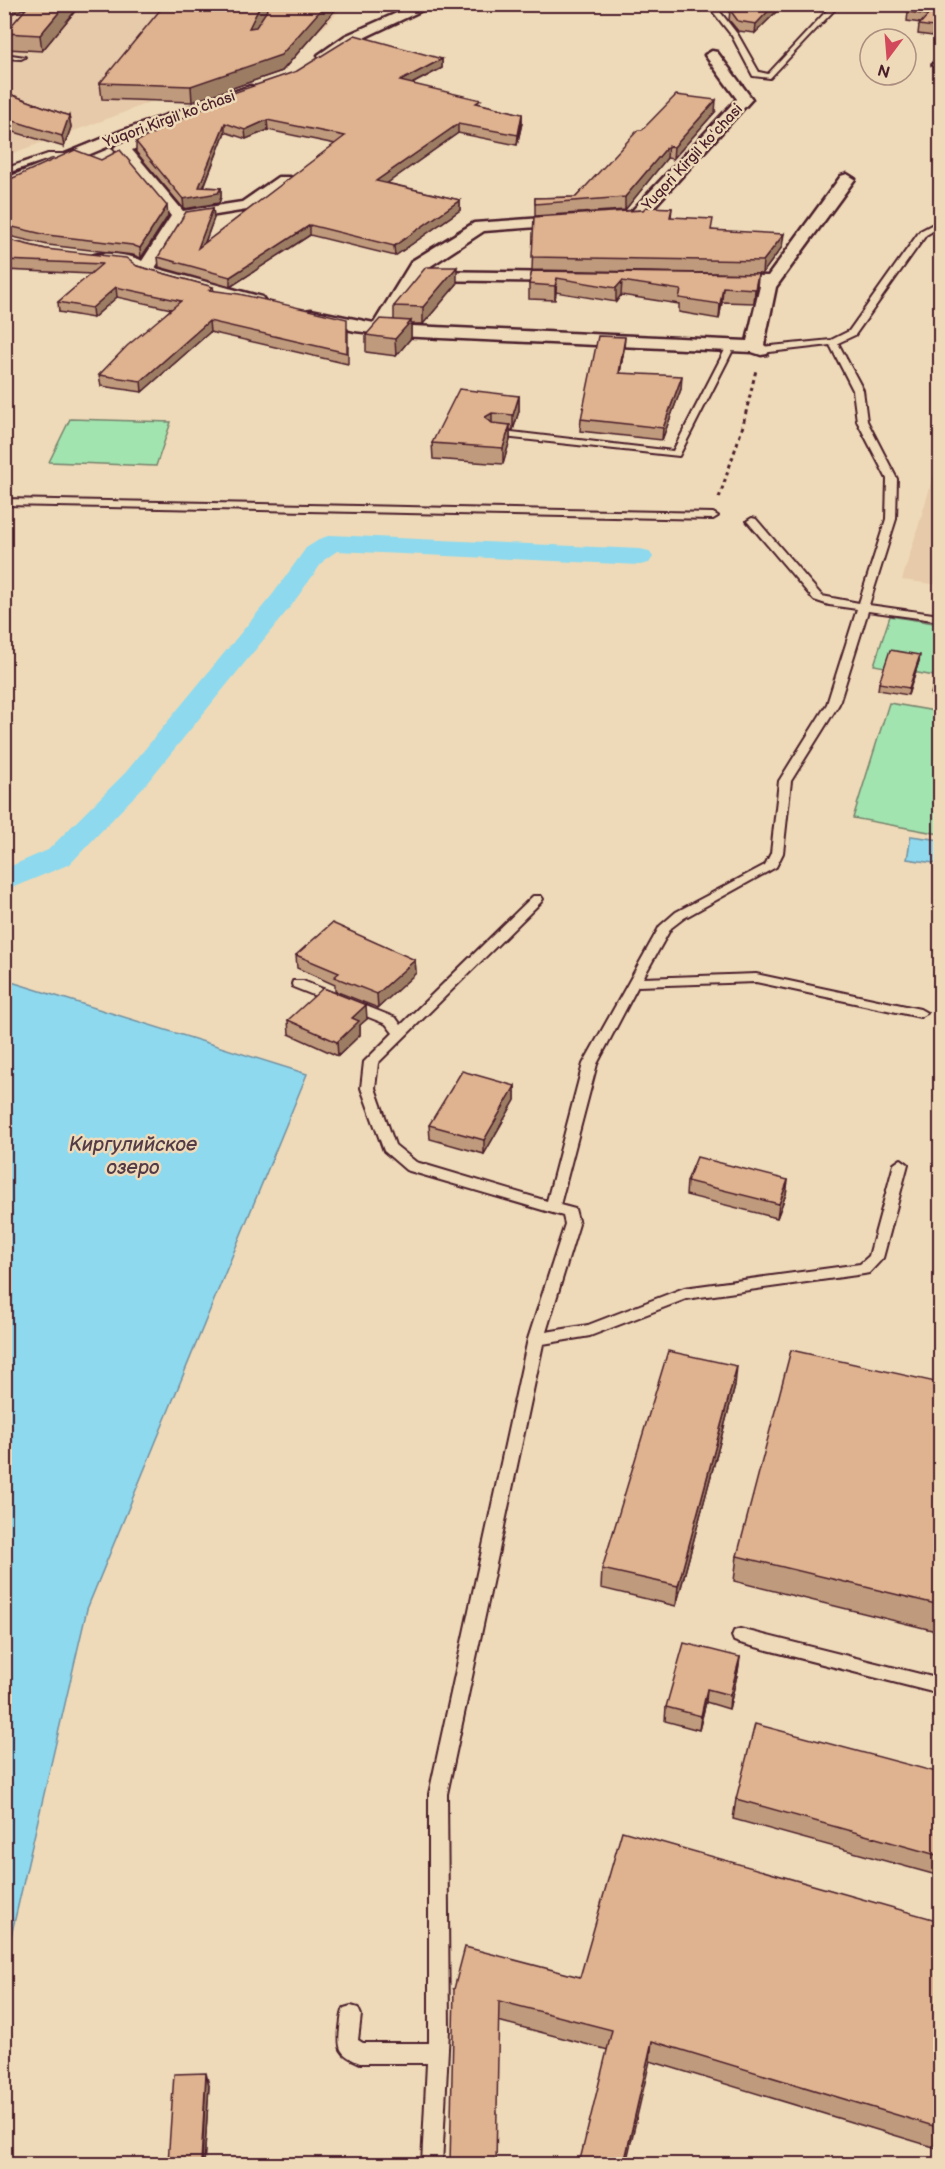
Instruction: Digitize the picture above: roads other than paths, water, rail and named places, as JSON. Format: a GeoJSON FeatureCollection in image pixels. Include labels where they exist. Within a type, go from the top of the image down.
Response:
{"type":"FeatureCollection","features":[{"type":"Feature","properties":{"kind":"street"},"geometry":{"type":"LineString","coordinates":[[311,63],[350,39],[429,4]]}},
{"type":"Feature","properties":{"kind":"street","name":"Yuqori Kirgil koʻchasi"},"geometry":{"type":"LineString","coordinates":[[379,328],[418,265],[480,226],[636,217],[745,99],[712,55]]}},
{"type":"Feature","properties":{"kind":"street","name":"Yuqori Kirgil koʻchasi"},"geometry":{"type":"LineString","coordinates":[[4,185],[67,156],[147,125],[263,92],[122,148],[179,216]]}},
{"type":"Feature","properties":{"kind":"street"},"geometry":{"type":"LineString","coordinates":[[298,312],[355,326],[379,328],[758,348],[768,287],[847,179]]}},
{"type":"Feature","properties":{"kind":"street"},"geometry":{"type":"LineString","coordinates":[[145,270],[179,216],[247,206],[284,180]]}},
{"type":"Feature","properties":{"kind":"street"},"geometry":{"type":"LineString","coordinates":[[80,256],[133,262],[145,270],[275,306]]}},
{"type":"Feature","properties":{"kind":"street"},"geometry":{"type":"LineString","coordinates":[[411,276],[586,279]]}},
{"type":"Feature","properties":{"kind":"street"},"geometry":{"type":"LineString","coordinates":[[703,280],[773,281]]}},
{"type":"Feature","properties":{"kind":"lane"},"geometry":{"type":"LineString","coordinates":[[710,4],[735,35],[756,74],[770,76],[837,4]]}},
{"type":"Feature","properties":{"kind":"lane"},"geometry":{"type":"LineString","coordinates":[[4,56],[21,57]]}},
{"type":"Feature","properties":{"kind":"lane"},"geometry":{"type":"LineString","coordinates":[[4,171],[51,156],[67,156]]}},
{"type":"Feature","properties":{"kind":"lane"},"geometry":{"type":"LineString","coordinates":[[758,348],[833,342],[852,333],[923,233],[940,225]]}},
{"type":"Feature","properties":{"kind":"lane"},"geometry":{"type":"LineString","coordinates":[[552,1208],[590,1064],[666,926],[680,915],[770,867],[777,853],[785,781],[832,704],[865,607],[891,519],[892,479],[862,421],[858,390],[833,342]]}},
{"type":"Feature","properties":{"kind":"lane"},"geometry":{"type":"LineString","coordinates":[[492,433],[676,454],[730,346]]}},
{"type":"Feature","properties":{"kind":"lane"},"geometry":{"type":"LineString","coordinates":[[4,502],[713,516]]}},
{"type":"Feature","properties":{"kind":"lane"},"geometry":{"type":"LineString","coordinates":[[752,521],[818,598],[940,618]]}},
{"type":"Feature","properties":{"kind":"lane"},"geometry":{"type":"LineString","coordinates":[[940,684],[938,695],[940,697]]}},
{"type":"Feature","properties":{"kind":"lane"},"geometry":{"type":"LineString","coordinates":[[432,2164],[437,2053],[438,1794],[536,1339],[572,1224],[570,1213],[411,1166],[389,1148],[368,1088],[371,1062],[537,899]]}},
{"type":"Feature","properties":{"kind":"lane"},"geometry":{"type":"LineString","coordinates":[[634,982],[756,978],[920,1013]]}},
{"type":"Feature","properties":{"kind":"lane"},"geometry":{"type":"LineString","coordinates":[[298,984],[391,1021],[400,1034]]}},
{"type":"Feature","properties":{"kind":"lane"},"geometry":{"type":"LineString","coordinates":[[536,1339],[590,1330],[684,1294],[864,1269],[876,1258],[901,1164]]}},
{"type":"Feature","properties":{"kind":"lane"},"geometry":{"type":"LineString","coordinates":[[740,1636],[940,1687]]}},
{"type":"Feature","properties":{"kind":"lane"},"geometry":{"type":"LineString","coordinates":[[351,2015],[348,2045],[360,2053],[437,2053]]}},
{"type":"Feature","properties":{"kind":"water"},"geometry":{"type":"Polygon","coordinates":[[[911,836],[940,840],[940,864],[907,859],[911,836]]]}},
{"type":"Feature","properties":{"kind":"water","name":"Киргулийское озеро"},"geometry":{"type":"Polygon","coordinates":[[[5,980],[307,1074],[87,1609],[5,1962],[5,980]]]}},
{"type":"Feature","properties":{"kind":"waterway"},"geometry":{"type":"LineString","coordinates":[[4,881],[59,857],[136,778],[282,600],[315,554],[331,543],[640,557]]}}]}
